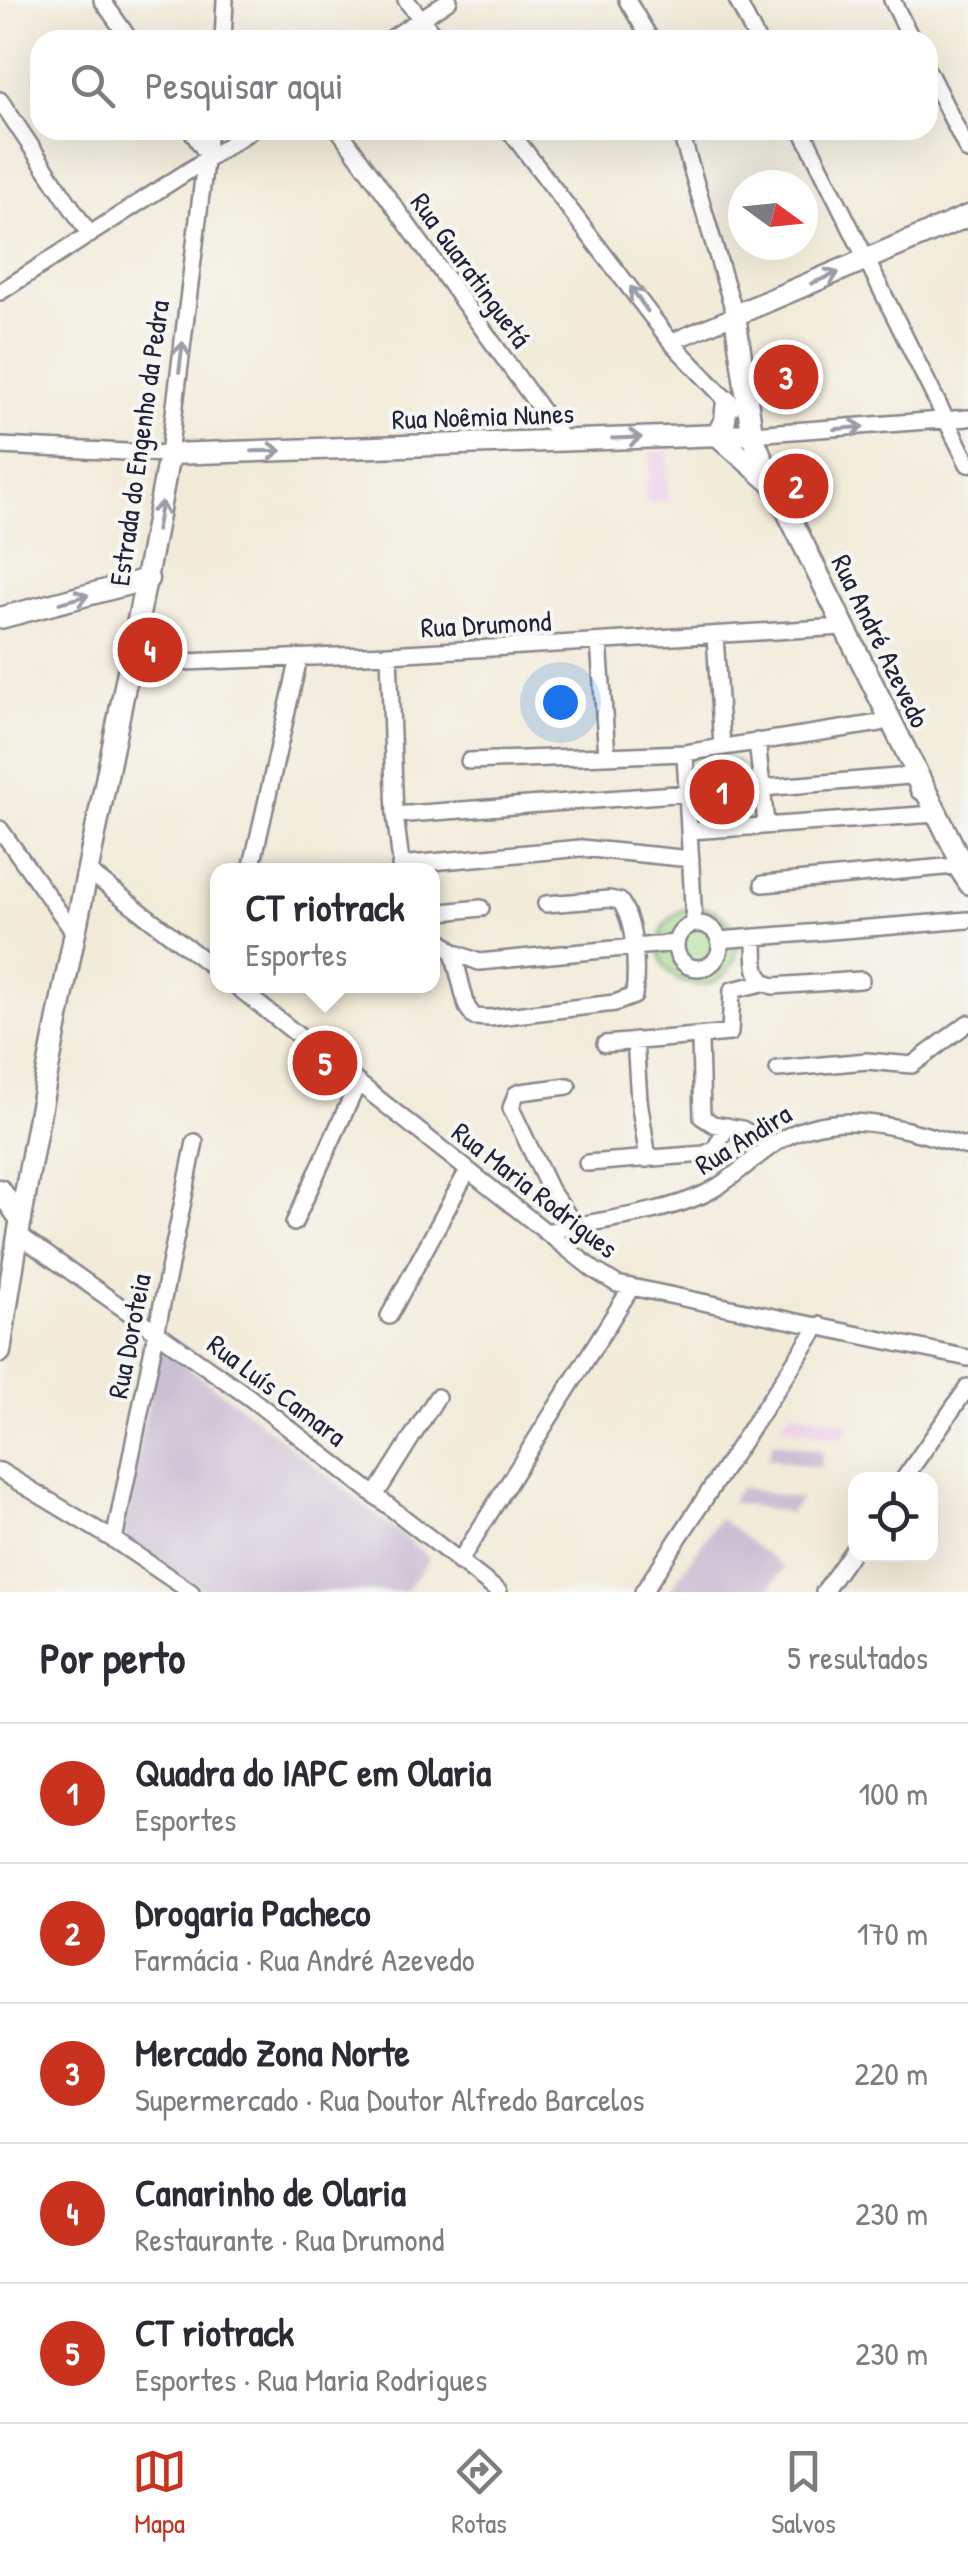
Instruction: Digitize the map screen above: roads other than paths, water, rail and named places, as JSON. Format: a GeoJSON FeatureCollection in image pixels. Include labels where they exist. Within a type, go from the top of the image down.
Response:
{"type":"FeatureCollection","features":[{"type":"Feature","properties":{"kind":"street"},"geometry":{"type":"LineString","coordinates":[[102,0],[123,30]]}},
{"type":"Feature","properties":{"kind":"street"},"geometry":{"type":"LineString","coordinates":[[224,30],[225,0]]}},
{"type":"Feature","properties":{"kind":"street"},"geometry":{"type":"LineString","coordinates":[[406,0],[430,30]]}},
{"type":"Feature","properties":{"kind":"street"},"geometry":{"type":"LineString","coordinates":[[404,30],[449,0]]}},
{"type":"Feature","properties":{"kind":"street"},"geometry":{"type":"LineString","coordinates":[[626,0],[645,30]]}},
{"type":"Feature","properties":{"kind":"street"},"geometry":{"type":"LineString","coordinates":[[737,0],[752,30]]}},
{"type":"Feature","properties":{"kind":"street"},"geometry":{"type":"LineString","coordinates":[[892,0],[907,30]]}},
{"type":"Feature","properties":{"kind":"street"},"geometry":{"type":"LineString","coordinates":[[938,91],[968,151]]}},
{"type":"Feature","properties":{"kind":"street"},"geometry":{"type":"LineString","coordinates":[[0,100],[90,235]]}},
{"type":"Feature","properties":{"kind":"street"},"geometry":{"type":"LineString","coordinates":[[196,140],[205,156]]}},
{"type":"Feature","properties":{"kind":"street","name":"Estrada do Engenho da Pedra"},"geometry":{"type":"LineString","coordinates":[[0,1352],[74,934],[132,664],[170,454],[207,140]]}},
{"type":"Feature","properties":{"kind":"street"},"geometry":{"type":"LineString","coordinates":[[0,292],[234,140]]}},
{"type":"Feature","properties":{"kind":"street","name":"Rua Guaratinguetá"},"geometry":{"type":"LineString","coordinates":[[345,140],[563,440]]}},
{"type":"Feature","properties":{"kind":"street"},"geometry":{"type":"LineString","coordinates":[[517,140],[671,342],[751,429]]}},
{"type":"Feature","properties":{"kind":"street"},"geometry":{"type":"LineString","coordinates":[[683,140],[735,315]]}},
{"type":"Feature","properties":{"kind":"street"},"geometry":{"type":"LineString","coordinates":[[807,140],[968,464]]}},
{"type":"Feature","properties":{"kind":"street"},"geometry":{"type":"LineString","coordinates":[[671,342],[968,216]]}},
{"type":"Feature","properties":{"kind":"street","name":"Rua André Azevedo"},"geometry":{"type":"LineString","coordinates":[[735,315],[751,429],[772,483],[932,814],[968,876]]}},
{"type":"Feature","properties":{"kind":"street"},"geometry":{"type":"LineString","coordinates":[[716,436],[725,420],[727,401]]}},
{"type":"Feature","properties":{"kind":"street","name":"Rua Noêmia Nunes"},"geometry":{"type":"LineString","coordinates":[[0,446],[170,454],[716,436],[751,429],[968,418]]}},
{"type":"Feature","properties":{"kind":"street","name":"Rua André Azevedo"},"geometry":{"type":"LineString","coordinates":[[716,436],[772,483]]}},
{"type":"Feature","properties":{"kind":"street"},"geometry":{"type":"LineString","coordinates":[[0,618],[148,579]]}},
{"type":"Feature","properties":{"kind":"street","name":"Rua Drumond"},"geometry":{"type":"LineString","coordinates":[[132,664],[390,654],[843,628]]}},
{"type":"Feature","properties":{"kind":"street"},"geometry":{"type":"LineString","coordinates":[[716,635],[722,747]]}},
{"type":"Feature","properties":{"kind":"street"},"geometry":{"type":"LineString","coordinates":[[599,642],[608,756]]}},
{"type":"Feature","properties":{"kind":"street"},"geometry":{"type":"LineString","coordinates":[[390,654],[394,816],[400,863]]}},
{"type":"Feature","properties":{"kind":"street"},"geometry":{"type":"LineString","coordinates":[[254,863],[299,658]]}},
{"type":"Feature","properties":{"kind":"street"},"geometry":{"type":"LineString","coordinates":[[469,761],[685,753],[880,723]]}},
{"type":"Feature","properties":{"kind":"street"},"geometry":{"type":"LineString","coordinates":[[757,741],[766,824]]}},
{"type":"Feature","properties":{"kind":"street"},"geometry":{"type":"LineString","coordinates":[[685,753],[694,924]]}},
{"type":"Feature","properties":{"kind":"street"},"geometry":{"type":"LineString","coordinates":[[690,831],[932,814],[915,780],[909,776],[762,788]]}},
{"type":"Feature","properties":{"kind":"street"},"geometry":{"type":"LineString","coordinates":[[394,816],[688,792]]}},
{"type":"Feature","properties":{"kind":"street"},"geometry":{"type":"LineString","coordinates":[[0,829],[74,934]]}},
{"type":"Feature","properties":{"kind":"street"},"geometry":{"type":"LineString","coordinates":[[440,864],[580,848],[691,859]]}},
{"type":"Feature","properties":{"kind":"street"},"geometry":{"type":"LineString","coordinates":[[763,884],[955,866],[968,886]]}},
{"type":"Feature","properties":{"kind":"street"},"geometry":{"type":"LineString","coordinates":[[88,871],[210,964]]}},
{"type":"Feature","properties":{"kind":"street"},"geometry":{"type":"LineString","coordinates":[[453,952],[470,1015],[490,1018],[615,1003],[634,996],[627,912],[620,902],[609,899],[546,904]]}},
{"type":"Feature","properties":{"kind":"street"},"geometry":{"type":"LineString","coordinates":[[440,912],[481,908]]}},
{"type":"Feature","properties":{"kind":"street"},"geometry":{"type":"LineString","coordinates":[[719,940],[968,920]]}},
{"type":"Feature","properties":{"kind":"street"},"geometry":{"type":"LineString","coordinates":[[694,924],[709,926],[719,940],[718,955],[700,968],[682,962],[676,943],[681,932],[694,924]]}},
{"type":"Feature","properties":{"kind":"street"},"geometry":{"type":"LineString","coordinates":[[754,937],[757,975],[763,983]]}},
{"type":"Feature","properties":{"kind":"street"},"geometry":{"type":"LineString","coordinates":[[440,940],[464,958],[494,962],[676,943]]}},
{"type":"Feature","properties":{"kind":"street"},"geometry":{"type":"LineString","coordinates":[[605,1044],[730,1033],[732,990],[763,983],[773,986],[861,980]]}},
{"type":"Feature","properties":{"kind":"street","name":"Rua Maria Rodrigues"},"geometry":{"type":"LineString","coordinates":[[245,993],[605,1278],[631,1288],[968,1358]]}},
{"type":"Feature","properties":{"kind":"street"},"geometry":{"type":"LineString","coordinates":[[778,1069],[867,1061],[912,1066],[968,1023]]}},
{"type":"Feature","properties":{"kind":"street"},"geometry":{"type":"LineString","coordinates":[[636,1040],[639,1100],[648,1159]]}},
{"type":"Feature","properties":{"kind":"street"},"geometry":{"type":"LineString","coordinates":[[700,1041],[702,1117],[713,1124],[753,1134],[772,1145]]}},
{"type":"Feature","properties":{"kind":"street"},"geometry":{"type":"LineString","coordinates":[[294,1223],[358,1083]]}},
{"type":"Feature","properties":{"kind":"street"},"geometry":{"type":"LineString","coordinates":[[568,1086],[516,1094],[511,1108],[550,1190],[575,1225]]}},
{"type":"Feature","properties":{"kind":"street","name":"Rua Andira"},"geometry":{"type":"LineString","coordinates":[[546,1232],[700,1196],[726,1183],[772,1145],[804,1128],[833,1121],[883,1125],[968,1147]]}},
{"type":"Feature","properties":{"kind":"street"},"geometry":{"type":"LineString","coordinates":[[588,1163],[710,1153],[727,1126]]}},
{"type":"Feature","properties":{"kind":"street","name":"Rua Doroteia"},"geometry":{"type":"LineString","coordinates":[[114,1540],[195,1142]]}},
{"type":"Feature","properties":{"kind":"street"},"geometry":{"type":"LineString","coordinates":[[389,1316],[468,1170]]}},
{"type":"Feature","properties":{"kind":"street"},"geometry":{"type":"LineString","coordinates":[[0,1190],[20,1228]]}},
{"type":"Feature","properties":{"kind":"street","name":"Rua Luís Camara"},"geometry":{"type":"LineString","coordinates":[[20,1228],[249,1397],[500,1592]]}},
{"type":"Feature","properties":{"kind":"street"},"geometry":{"type":"LineString","coordinates":[[459,1562],[631,1288]]}},
{"type":"Feature","properties":{"kind":"street"},"geometry":{"type":"LineString","coordinates":[[643,1592],[819,1326]]}},
{"type":"Feature","properties":{"kind":"street"},"geometry":{"type":"LineString","coordinates":[[908,1472],[968,1387]]}},
{"type":"Feature","properties":{"kind":"street"},"geometry":{"type":"LineString","coordinates":[[375,1496],[437,1397]]}},
{"type":"Feature","properties":{"kind":"street"},"geometry":{"type":"LineString","coordinates":[[0,1471],[191,1592]]}},
{"type":"Feature","properties":{"kind":"street"},"geometry":{"type":"LineString","coordinates":[[831,1589],[848,1560]]}},
{"type":"Feature","properties":{"kind":"place","name":"Mercado Zona Norte"},"geometry":{"type":"Point","coordinates":[786,377]}},
{"type":"Feature","properties":{"kind":"place","name":"Drogaria Pacheco"},"geometry":{"type":"Point","coordinates":[796,486]}},
{"type":"Feature","properties":{"kind":"place","name":"Canarinho de Olaria"},"geometry":{"type":"Point","coordinates":[150,650]}},
{"type":"Feature","properties":{"kind":"place","name":"Quadra do IAPC em Olaria"},"geometry":{"type":"Point","coordinates":[722,792]}},
{"type":"Feature","properties":{"kind":"place","name":"CT riotrack"},"geometry":{"type":"Point","coordinates":[325,1063]}}]}
